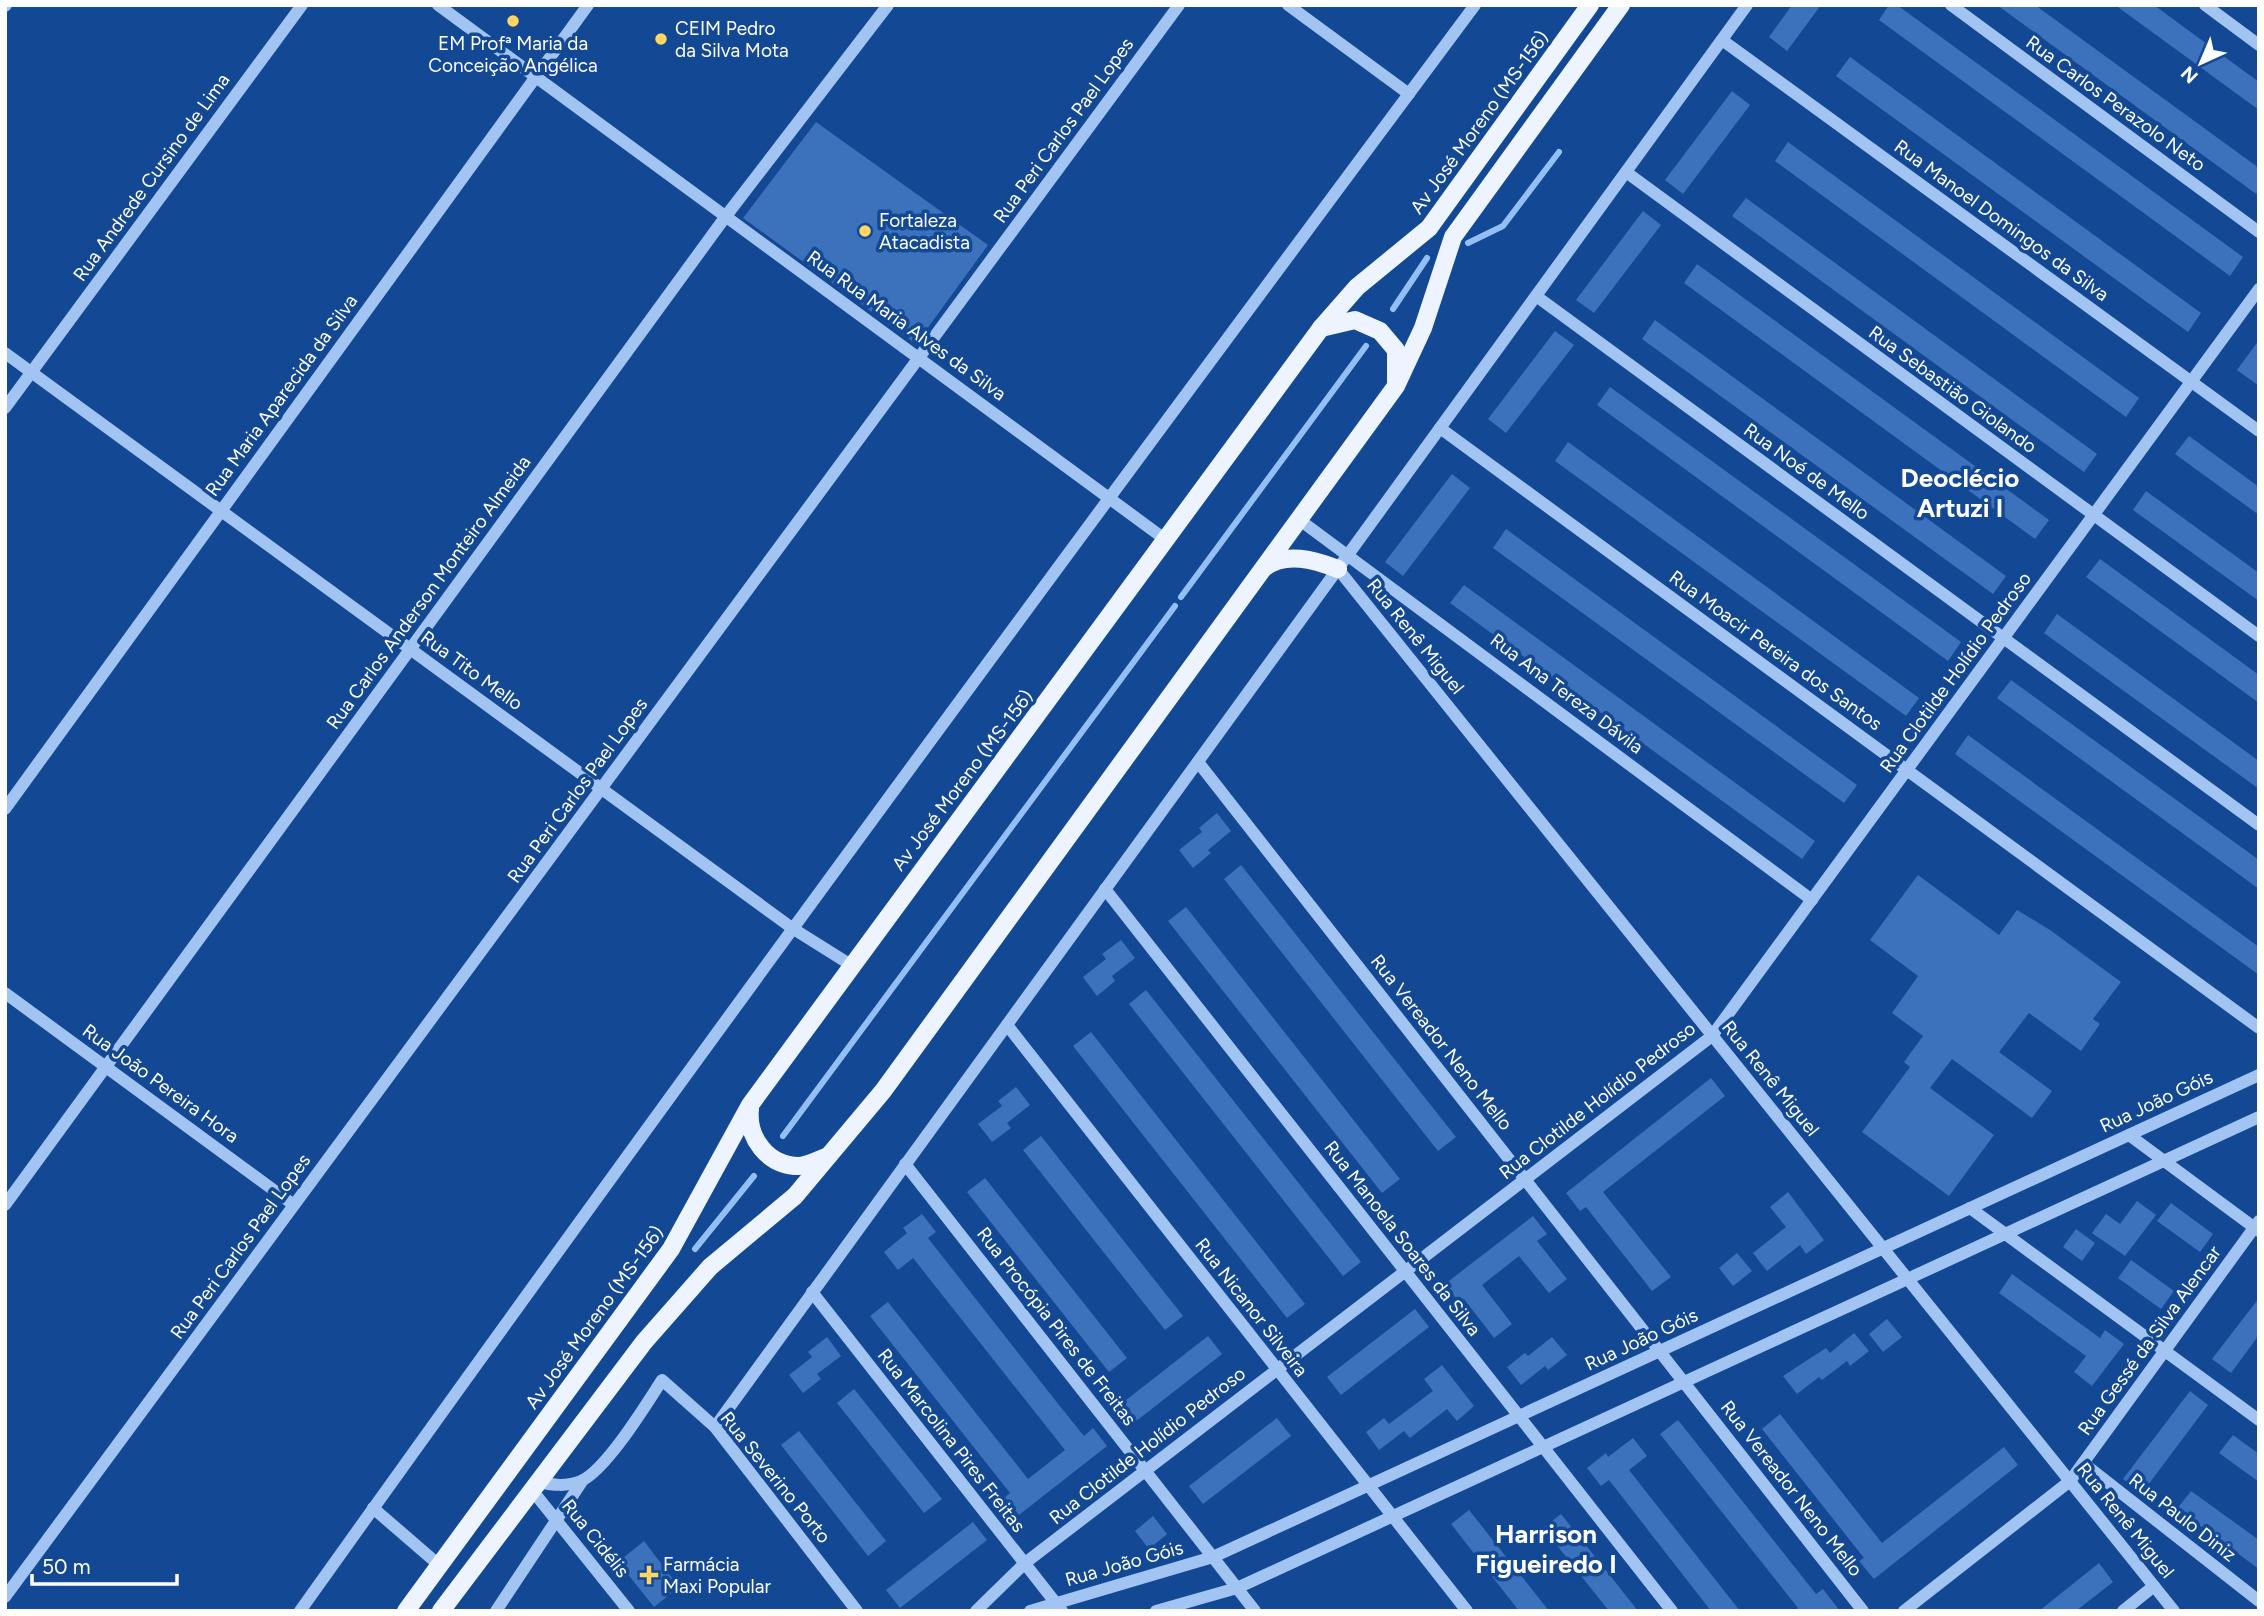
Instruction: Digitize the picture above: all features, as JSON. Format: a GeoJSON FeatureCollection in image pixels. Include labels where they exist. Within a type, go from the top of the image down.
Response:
{"type":"FeatureCollection","features":[{"type":"Feature","properties":{"kind":"main road","name":"Av José Moreno (MS-156)"},"geometry":{"type":"LineString","coordinates":[[406,1611],[671,1249],[750,1105],[850,965],[1321,328],[1357,287],[1429,228],[1590,5]]}},
{"type":"Feature","properties":{"kind":"main road"},"geometry":{"type":"LineString","coordinates":[[442,1611],[644,1342],[710,1267],[796,1196],[883,1091],[1297,518],[1396,386],[1423,328],[1452,237],[1621,5]]}},
{"type":"Feature","properties":{"kind":"main road"},"geometry":{"type":"LineString","coordinates":[[1321,328],[1355,320],[1380,331],[1396,350],[1396,386]]}},
{"type":"Feature","properties":{"kind":"main road"},"geometry":{"type":"LineString","coordinates":[[1258,573],[1272,561],[1301,558],[1338,569]]}},
{"type":"Feature","properties":{"kind":"main road"},"geometry":{"type":"LineString","coordinates":[[750,1105],[748,1125],[762,1151],[780,1163],[801,1167],[826,1157]]}},
{"type":"Feature","properties":{"kind":"street","name":"Rua Andrede Cursino de Lima"},"geometry":{"type":"LineString","coordinates":[[5,408],[302,5]]}},
{"type":"Feature","properties":{"kind":"street","name":"Rua Rua Maria Alves da Silva"},"geometry":{"type":"LineString","coordinates":[[438,5],[1166,540]]}},
{"type":"Feature","properties":{"kind":"street","name":"Rua Maria Aparecida da Silva"},"geometry":{"type":"LineString","coordinates":[[5,809],[589,5]]}},
{"type":"Feature","properties":{"kind":"street","name":"Rua Carlos Anderson Monteiro Almeida"},"geometry":{"type":"LineString","coordinates":[[5,1205],[726,216],[888,5]]}},
{"type":"Feature","properties":{"kind":"street","name":"Rua Peri Carlos Pael Lopes"},"geometry":{"type":"LineString","coordinates":[[5,1597],[1179,5]]}},
{"type":"Feature","properties":{"kind":"street"},"geometry":{"type":"LineString","coordinates":[[1288,5],[1409,94]]}},
{"type":"Feature","properties":{"kind":"street"},"geometry":{"type":"LineString","coordinates":[[300,1611],[792,928],[1109,496],[1475,5]]}},
{"type":"Feature","properties":{"kind":"street"},"geometry":{"type":"LineString","coordinates":[[715,1427],[1747,5]]}},
{"type":"Feature","properties":{"kind":"street","name":"Rua Carlos Perazolo Neto"},"geometry":{"type":"LineString","coordinates":[[1951,5],[2259,232]]}},
{"type":"Feature","properties":{"kind":"street"},"geometry":{"type":"LineString","coordinates":[[2205,5],[2259,45]]}},
{"type":"Feature","properties":{"kind":"street","name":"Rua Manoel Domingos da Silva"},"geometry":{"type":"LineString","coordinates":[[1722,40],[2259,431]]}},
{"type":"Feature","properties":{"kind":"street","name":"Rua Sebastião Giolando"},"geometry":{"type":"LineString","coordinates":[[1626,172],[2259,636]]}},
{"type":"Feature","properties":{"kind":"street","name":"Rua Clotilde Holídio Pedroso"},"geometry":{"type":"LineString","coordinates":[[976,1611],[1025,1563],[1712,1036],[2259,289]]}},
{"type":"Feature","properties":{"kind":"street","name":"Rua Noé de Mello"},"geometry":{"type":"LineString","coordinates":[[1536,296],[2259,825]]}},
{"type":"Feature","properties":{"kind":"street","name":"Rua Tito Mello"},"geometry":{"type":"LineString","coordinates":[[5,353],[792,928],[850,965]]}},
{"type":"Feature","properties":{"kind":"street","name":"Rua Moacir Pereira dos Santos"},"geometry":{"type":"LineString","coordinates":[[1440,428],[2259,1028]]}},
{"type":"Feature","properties":{"kind":"street","name":"Rua Ana Tereza Dávila"},"geometry":{"type":"LineString","coordinates":[[1297,518],[1349,554],[1812,901]]}},
{"type":"Feature","properties":{"kind":"street","name":"Rua Renê Miguel"},"geometry":{"type":"LineString","coordinates":[[1338,569],[2174,1611]]}},
{"type":"Feature","properties":{"kind":"street","name":"Rua Vereador Neno Mello"},"geometry":{"type":"LineString","coordinates":[[1198,762],[1863,1611]]}},
{"type":"Feature","properties":{"kind":"street","name":"Rua Manoela Soares da Silva"},"geometry":{"type":"LineString","coordinates":[[1105,889],[1672,1611]]}},
{"type":"Feature","properties":{"kind":"street","name":"Rua João Pereira Hora"},"geometry":{"type":"LineString","coordinates":[[5,993],[294,1205]]}},
{"type":"Feature","properties":{"kind":"street","name":"Rua Nicanor Silveira"},"geometry":{"type":"LineString","coordinates":[[1007,1025],[1467,1611]]}},
{"type":"Feature","properties":{"kind":"street","name":"Rua João Góis"},"geometry":{"type":"LineString","coordinates":[[1030,1611],[1059,1607],[1213,1557],[2259,1075]]}},
{"type":"Feature","properties":{"kind":"street"},"geometry":{"type":"LineString","coordinates":[[1156,1611],[1237,1588],[2259,1117]]}},
{"type":"Feature","properties":{"kind":"street"},"geometry":{"type":"LineString","coordinates":[[2129,1135],[2257,1226]]}},
{"type":"Feature","properties":{"kind":"street","name":"Rua Procópia Pires de Freitas"},"geometry":{"type":"LineString","coordinates":[[905,1164],[1255,1611]]}},
{"type":"Feature","properties":{"kind":"street"},"geometry":{"type":"LineString","coordinates":[[1969,1209],[2259,1420]]}},
{"type":"Feature","properties":{"kind":"street","name":"Rua Gessé da Silva Alencar"},"geometry":{"type":"LineString","coordinates":[[1904,1611],[2070,1481],[2257,1226]]}},
{"type":"Feature","properties":{"kind":"street","name":"Rua Marcolina Pires Freitas"},"geometry":{"type":"LineString","coordinates":[[812,1292],[1059,1607]]}},
{"type":"Feature","properties":{"kind":"street","name":"Rua Severino Porto"},"geometry":{"type":"LineString","coordinates":[[583,1480],[598,1467],[635,1421],[662,1380],[715,1427],[857,1611]]}},
{"type":"Feature","properties":{"kind":"street","name":"Rua Paulo Diniz"},"geometry":{"type":"LineString","coordinates":[[2083,1463],[2259,1601]]}},
{"type":"Feature","properties":{"kind":"street"},"geometry":{"type":"LineString","coordinates":[[535,1486],[564,1486],[583,1480]]}},
{"type":"Feature","properties":{"kind":"street"},"geometry":{"type":"LineString","coordinates":[[496,1611],[583,1480]]}},
{"type":"Feature","properties":{"kind":"street","name":"Rua Cidélis"},"geometry":{"type":"LineString","coordinates":[[535,1486],[557,1521],[629,1611]]}},
{"type":"Feature","properties":{"kind":"street"},"geometry":{"type":"LineString","coordinates":[[373,1508],[439,1565]]}},
{"type":"Feature","properties":{"kind":"street"},"geometry":{"type":"LineString","coordinates":[[2123,1611],[2154,1586]]}},
{"type":"Feature","properties":{"kind":"building"},"geometry":{"type":"Polygon","coordinates":[[[1792,5],[1821,5],[1787,51],[1769,37],[1792,5]]]}},
{"type":"Feature","properties":{"kind":"building"},"geometry":{"type":"Polygon","coordinates":[[[1889,5],[1897,5],[2243,257],[2230,276],[1879,20],[1889,5]]]}},
{"type":"Feature","properties":{"kind":"building"},"geometry":{"type":"Polygon","coordinates":[[[1997,5],[2035,5],[2259,168],[2259,196],[1997,5]]]}},
{"type":"Feature","properties":{"kind":"building"},"geometry":{"type":"Polygon","coordinates":[[[2115,5],[2154,5],[2259,82],[2259,110],[2115,5]]]}},
{"type":"Feature","properties":{"kind":"building"},"geometry":{"type":"Polygon","coordinates":[[[1850,57],[2201,313],[2188,332],[1836,76],[1850,57]]]}},
{"type":"Feature","properties":{"kind":"building"},"geometry":{"type":"Polygon","coordinates":[[[1732,91],[1750,105],[1683,194],[1665,180],[1732,91]]]}},
{"type":"Feature","properties":{"kind":"building","name":"Fortaleza Atacadista"},"geometry":{"type":"Polygon","coordinates":[[[816,122],[988,245],[916,344],[743,218],[816,122]]]}},
{"type":"Feature","properties":{"kind":"building"},"geometry":{"type":"Polygon","coordinates":[[[1788,142],[2139,398],[2126,417],[1775,161],[1788,142]]]}},
{"type":"Feature","properties":{"kind":"building"},"geometry":{"type":"Polygon","coordinates":[[[1746,198],[2097,454],[2084,472],[1732,216],[1746,198]]]}},
{"type":"Feature","properties":{"kind":"building"},"geometry":{"type":"Polygon","coordinates":[[[1643,211],[1661,225],[1594,313],[1576,300],[1643,211]]]}},
{"type":"Feature","properties":{"kind":"building"},"geometry":{"type":"Polygon","coordinates":[[[1697,264],[2049,520],[2035,539],[1684,283],[1697,264]]]}},
{"type":"Feature","properties":{"kind":"building"},"geometry":{"type":"Polygon","coordinates":[[[1655,320],[2006,576],[1993,594],[1642,339],[1655,320]]]}},
{"type":"Feature","properties":{"kind":"building"},"geometry":{"type":"Polygon","coordinates":[[[1555,331],[1574,345],[1506,433],[1488,419],[1555,331]]]}},
{"type":"Feature","properties":{"kind":"building"},"geometry":{"type":"Polygon","coordinates":[[[2259,340],[2259,386],[2237,370],[2259,340]]]}},
{"type":"Feature","properties":{"kind":"building"},"geometry":{"type":"Polygon","coordinates":[[[1610,387],[1961,642],[1948,661],[1597,405],[1610,387]]]}},
{"type":"Feature","properties":{"kind":"building"},"geometry":{"type":"Polygon","coordinates":[[[2189,436],[2259,487],[2259,515],[2175,454],[2189,436]]]}},
{"type":"Feature","properties":{"kind":"building"},"geometry":{"type":"Polygon","coordinates":[[[1568,442],[1919,698],[1906,716],[1555,461],[1568,442]]]}},
{"type":"Feature","properties":{"kind":"building"},"geometry":{"type":"Polygon","coordinates":[[[1452,474],[1470,488],[1403,576],[1385,562],[1452,474]]]}},
{"type":"Feature","properties":{"kind":"building"},"geometry":{"type":"Polygon","coordinates":[[[2146,491],[2259,573],[2259,601],[2133,510],[2146,491]]]}},
{"type":"Feature","properties":{"kind":"building"},"geometry":{"type":"Polygon","coordinates":[[[1506,529],[1857,785],[1844,803],[1493,548],[1506,529]]]}},
{"type":"Feature","properties":{"kind":"building"},"geometry":{"type":"Polygon","coordinates":[[[2100,559],[2259,675],[2259,703],[2086,577],[2100,559]]]}},
{"type":"Feature","properties":{"kind":"building"},"geometry":{"type":"Polygon","coordinates":[[[1464,585],[1815,841],[1802,859],[1450,603],[1464,585]]]}},
{"type":"Feature","properties":{"kind":"building"},"geometry":{"type":"Polygon","coordinates":[[[2057,614],[2259,761],[2259,789],[2044,633],[2057,614]]]}},
{"type":"Feature","properties":{"kind":"building"},"geometry":{"type":"Polygon","coordinates":[[[2011,680],[2259,860],[2259,889],[1997,698],[2011,680]]]}},
{"type":"Feature","properties":{"kind":"building"},"geometry":{"type":"Polygon","coordinates":[[[1968,735],[2259,947],[2259,975],[1955,754],[1968,735]]]}},
{"type":"Feature","properties":{"kind":"building"},"geometry":{"type":"Polygon","coordinates":[[[1217,813],[1231,831],[1208,850],[1211,853],[1193,868],[1179,850],[1202,832],[1199,828],[1217,813]]]}},
{"type":"Feature","properties":{"kind":"building"},"geometry":{"type":"Polygon","coordinates":[[[1241,865],[1456,1137],[1438,1151],[1224,879],[1241,865]]]}},
{"type":"Feature","properties":{"kind":"building"},"geometry":{"type":"Polygon","coordinates":[[[1918,875],[1999,935],[2017,910],[2050,930],[2121,982],[2093,1019],[2100,1024],[2081,1051],[2029,1013],[1999,1052],[2052,1091],[2032,1118],[1952,1059],[1930,1088],[1994,1135],[1949,1196],[1862,1132],[1910,1067],[1904,1062],[1923,1036],[1892,1013],[1918,976],[1870,940],[1918,875]]]}},
{"type":"Feature","properties":{"kind":"building"},"geometry":{"type":"Polygon","coordinates":[[[1186,907],[1400,1179],[1382,1193],[1168,921],[1186,907]]]}},
{"type":"Feature","properties":{"kind":"building"},"geometry":{"type":"Polygon","coordinates":[[[1121,940],[1135,958],[1112,976],[1115,981],[1097,996],[1083,977],[1106,959],[1102,954],[1121,940]]]}},
{"type":"Feature","properties":{"kind":"building"},"geometry":{"type":"Polygon","coordinates":[[[1146,990],[1361,1262],[1343,1276],[1129,1004],[1146,990]]]}},
{"type":"Feature","properties":{"kind":"building"},"geometry":{"type":"Polygon","coordinates":[[[1091,1032],[1305,1304],[1287,1318],[1073,1046],[1091,1032]]]}},
{"type":"Feature","properties":{"kind":"building"},"geometry":{"type":"Polygon","coordinates":[[[1711,1078],[1725,1096],[1603,1192],[1671,1277],[1652,1291],[1586,1207],[1580,1211],[1566,1193],[1711,1078]]]}},
{"type":"Feature","properties":{"kind":"building"},"geometry":{"type":"Polygon","coordinates":[[[1016,1087],[1030,1105],[1007,1123],[1011,1128],[992,1142],[978,1124],[1002,1106],[998,1101],[1016,1087]]]}},
{"type":"Feature","properties":{"kind":"building"},"geometry":{"type":"Polygon","coordinates":[[[1041,1136],[1183,1316],[1165,1330],[1023,1150],[1041,1136]]]}},
{"type":"Feature","properties":{"kind":"building"},"geometry":{"type":"Polygon","coordinates":[[[985,1178],[1127,1358],[1109,1372],[967,1192],[985,1178]]]}},
{"type":"Feature","properties":{"kind":"building"},"geometry":{"type":"Polygon","coordinates":[[[1788,1192],[1824,1240],[1806,1254],[1800,1245],[1767,1271],[1753,1253],[1786,1227],[1770,1207],[1788,1192]]]}},
{"type":"Feature","properties":{"kind":"building"},"geometry":{"type":"Polygon","coordinates":[[[2137,1201],[2156,1215],[2125,1256],[2092,1233],[2106,1214],[2120,1224],[2137,1201]]]}},
{"type":"Feature","properties":{"kind":"building"},"geometry":{"type":"Polygon","coordinates":[[[2171,1203],[2213,1234],[2200,1252],[2157,1221],[2171,1203]]]}},
{"type":"Feature","properties":{"kind":"building"},"geometry":{"type":"Polygon","coordinates":[[[922,1214],[936,1232],[928,1238],[1059,1405],[1084,1436],[1093,1428],[1107,1446],[1019,1515],[1005,1497],[1010,1493],[870,1316],[888,1302],[1028,1479],[1065,1450],[913,1258],[898,1270],[884,1252],[907,1233],[903,1228],[922,1214]]]}},
{"type":"Feature","properties":{"kind":"building"},"geometry":{"type":"Polygon","coordinates":[[[1533,1216],[1547,1234],[1537,1241],[1567,1279],[1549,1293],[1519,1256],[1482,1285],[1512,1324],[1494,1338],[1464,1299],[1459,1302],[1445,1284],[1533,1216]]]}},
{"type":"Feature","properties":{"kind":"building"},"geometry":{"type":"Polygon","coordinates":[[[2076,1229],[2095,1243],[2082,1261],[2063,1247],[2076,1229]]]}},
{"type":"Feature","properties":{"kind":"building"},"geometry":{"type":"Polygon","coordinates":[[[1737,1253],[1752,1271],[1733,1286],[1719,1268],[1737,1253]]]}},
{"type":"Feature","properties":{"kind":"building"},"geometry":{"type":"Polygon","coordinates":[[[2131,1260],[2174,1291],[2161,1309],[2118,1278],[2131,1260]]]}},
{"type":"Feature","properties":{"kind":"building"},"geometry":{"type":"Polygon","coordinates":[[[2012,1274],[2100,1338],[2105,1330],[2124,1344],[2092,1386],[2074,1372],[2086,1356],[1999,1293],[2012,1274]]]}},
{"type":"Feature","properties":{"kind":"building"},"geometry":{"type":"Polygon","coordinates":[[[2259,1298],[2259,1335],[2231,1373],[2212,1359],[2259,1298]]]}},
{"type":"Feature","properties":{"kind":"building"},"geometry":{"type":"Polygon","coordinates":[[[1415,1309],[1429,1327],[1341,1395],[1327,1377],[1415,1309]]]}},
{"type":"Feature","properties":{"kind":"building"},"geometry":{"type":"Polygon","coordinates":[[[1887,1319],[1902,1337],[1883,1352],[1869,1334],[1887,1319]]]}},
{"type":"Feature","properties":{"kind":"building"},"geometry":{"type":"Polygon","coordinates":[[[1854,1333],[1869,1351],[1850,1366],[1847,1361],[1822,1380],[1819,1377],[1797,1394],[1783,1376],[1826,1348],[1830,1353],[1854,1333]]]}},
{"type":"Feature","properties":{"kind":"building"},"geometry":{"type":"Polygon","coordinates":[[[1208,1336],[1222,1354],[1135,1422],[1121,1404],[1208,1336]]]}},
{"type":"Feature","properties":{"kind":"building"},"geometry":{"type":"Polygon","coordinates":[[[827,1337],[841,1356],[817,1374],[821,1379],[803,1393],[789,1375],[812,1357],[808,1352],[827,1337]]]}},
{"type":"Feature","properties":{"kind":"building"},"geometry":{"type":"Polygon","coordinates":[[[1552,1337],[1567,1355],[1548,1370],[1545,1366],[1521,1385],[1507,1367],[1525,1353],[1528,1356],[1552,1337]]]}},
{"type":"Feature","properties":{"kind":"building"},"geometry":{"type":"Polygon","coordinates":[[[1442,1365],[1474,1406],[1457,1421],[1447,1409],[1410,1438],[1404,1431],[1379,1450],[1366,1432],[1384,1418],[1389,1424],[1433,1391],[1424,1379],[1442,1365]]]}},
{"type":"Feature","properties":{"kind":"building"},"geometry":{"type":"Polygon","coordinates":[[[854,1389],[942,1499],[924,1513],[837,1403],[854,1389]]]}},
{"type":"Feature","properties":{"kind":"building"},"geometry":{"type":"Polygon","coordinates":[[[2190,1391],[2208,1405],[2142,1493],[2123,1479],[2190,1391]]]}},
{"type":"Feature","properties":{"kind":"building"},"geometry":{"type":"Polygon","coordinates":[[[1780,1414],[1882,1543],[2004,1447],[2018,1465],[1874,1579],[1859,1561],[1864,1558],[1762,1429],[1780,1414]]]}},
{"type":"Feature","properties":{"kind":"building"},"geometry":{"type":"Polygon","coordinates":[[[1277,1418],[1291,1436],[1203,1504],[1189,1486],[1277,1418]]]}},
{"type":"Feature","properties":{"kind":"building"},"geometry":{"type":"Polygon","coordinates":[[[1678,1420],[1816,1594],[1823,1589],[1840,1611],[1794,1611],[1798,1608],[1660,1434],[1678,1420]]]}},
{"type":"Feature","properties":{"kind":"building"},"geometry":{"type":"Polygon","coordinates":[[[799,1431],[886,1541],[868,1556],[781,1445],[799,1431]]]}},
{"type":"Feature","properties":{"kind":"building"},"geometry":{"type":"Polygon","coordinates":[[[2233,1435],[2259,1454],[2259,1482],[2219,1453],[2233,1435]]]}},
{"type":"Feature","properties":{"kind":"building"},"geometry":{"type":"Polygon","coordinates":[[[1633,1438],[1647,1456],[1629,1470],[1740,1611],[1711,1611],[1609,1480],[1601,1486],[1587,1468],[1606,1453],[1608,1457],[1633,1438]]]}},
{"type":"Feature","properties":{"kind":"building"},"geometry":{"type":"Polygon","coordinates":[[[2191,1491],[2259,1540],[2259,1569],[2177,1509],[2191,1491]]]}},
{"type":"Feature","properties":{"kind":"building"},"geometry":{"type":"Polygon","coordinates":[[[1469,1510],[1549,1611],[1519,1611],[1451,1524],[1469,1510]]]}},
{"type":"Feature","properties":{"kind":"building"},"geometry":{"type":"Polygon","coordinates":[[[1561,1514],[1638,1611],[1609,1611],[1543,1528],[1561,1514]]]}},
{"type":"Feature","properties":{"kind":"building"},"geometry":{"type":"Polygon","coordinates":[[[1153,1516],[1167,1534],[1149,1549],[1135,1531],[1153,1516]]]}},
{"type":"Feature","properties":{"kind":"building"},"geometry":{"type":"Polygon","coordinates":[[[973,1522],[987,1540],[900,1608],[886,1590],[973,1522]]]}},
{"type":"Feature","properties":{"kind":"building","name":"Farmácia Maxi Popular"},"geometry":{"type":"Polygon","coordinates":[[[644,1541],[679,1587],[654,1607],[618,1562],[644,1541]]]}},
{"type":"Feature","properties":{"kind":"building"},"geometry":{"type":"Polygon","coordinates":[[[2099,1563],[2113,1582],[2076,1611],[2039,1611],[2099,1563]]]}},
{"type":"Feature","properties":{"kind":"waterway"},"geometry":{"type":"LineString","coordinates":[[1468,243],[1503,226],[1559,152]]}},
{"type":"Feature","properties":{"kind":"waterway"},"geometry":{"type":"LineString","coordinates":[[1393,309],[1427,258]]}},
{"type":"Feature","properties":{"kind":"waterway"},"geometry":{"type":"LineString","coordinates":[[1181,597],[1366,346]]}},
{"type":"Feature","properties":{"kind":"waterway"},"geometry":{"type":"LineString","coordinates":[[783,1136],[1175,606]]}},
{"type":"Feature","properties":{"kind":"waterway"},"geometry":{"type":"LineString","coordinates":[[695,1249],[754,1176]]}},
{"type":"Feature","properties":{"kind":"place","name":"EM Profª Maria da Conceição Angélica"},"geometry":{"type":"Point","coordinates":[513,21]}},
{"type":"Feature","properties":{"kind":"place","name":"CEIM Pedro da Silva Mota"},"geometry":{"type":"Point","coordinates":[661,39]}},
{"type":"Feature","properties":{"kind":"place","name":"Fortaleza Atacadista"},"geometry":{"type":"Point","coordinates":[865,231]}},
{"type":"Feature","properties":{"kind":"place","name":"Farmácia Maxi Popular"},"geometry":{"type":"Point","coordinates":[649,1575]}},
{"type":"Feature","properties":{"kind":"district","name":"Deoclécio Artuzi I"},"geometry":{"type":"Point","coordinates":[1960,493]}},
{"type":"Feature","properties":{"kind":"district","name":"Harrison Figueiredo I"},"geometry":{"type":"Point","coordinates":[1546,1549]}}]}
